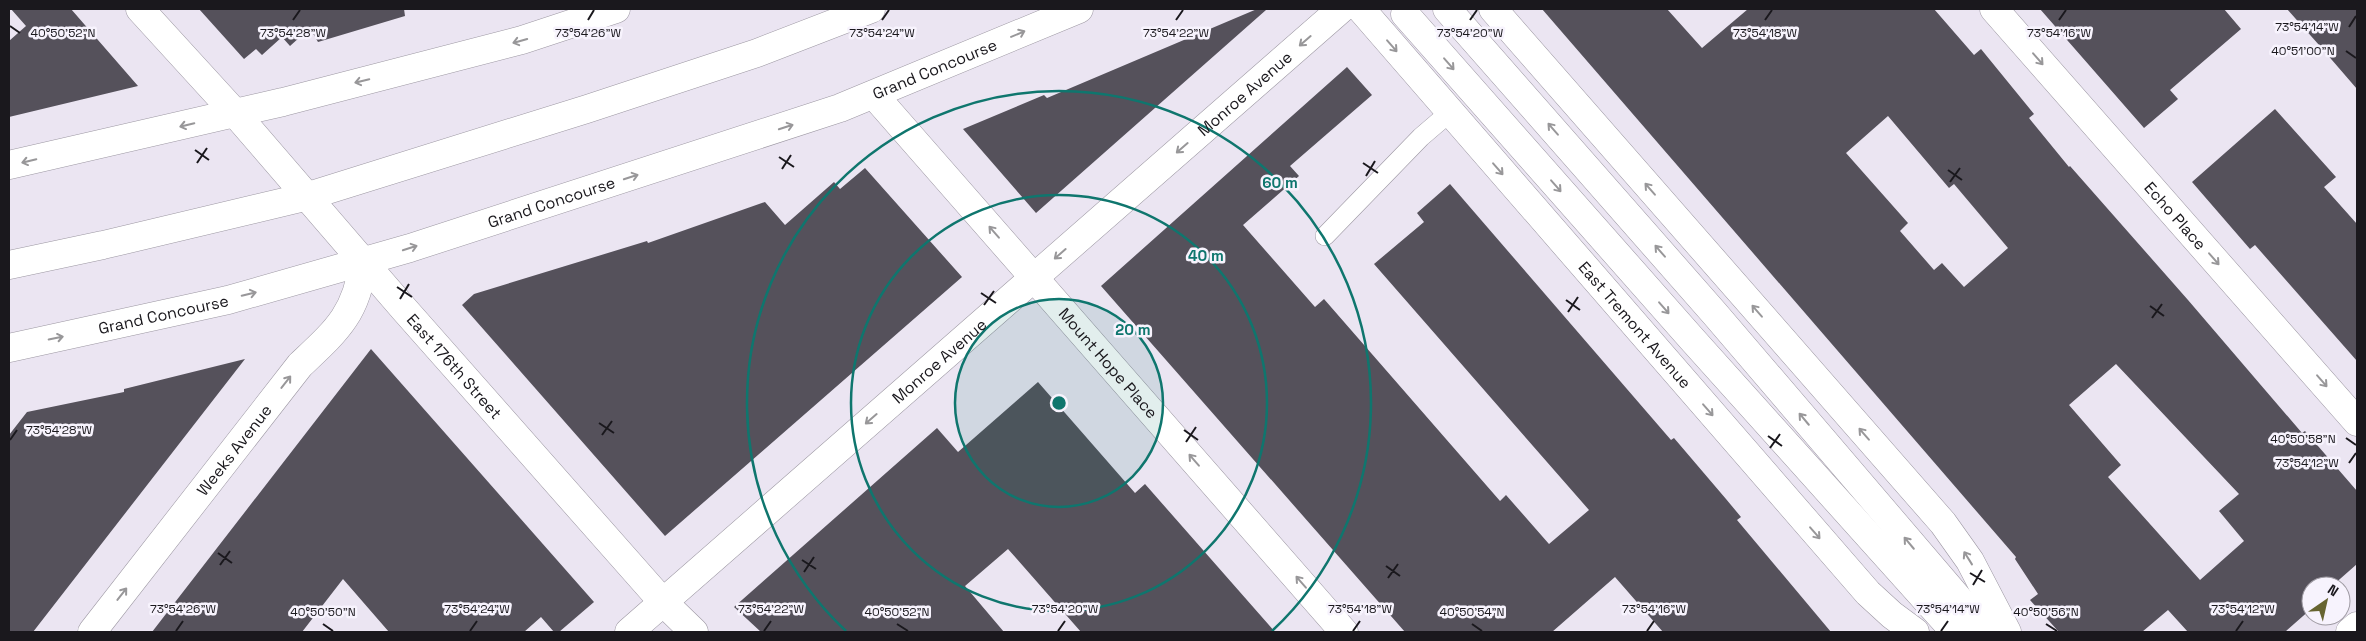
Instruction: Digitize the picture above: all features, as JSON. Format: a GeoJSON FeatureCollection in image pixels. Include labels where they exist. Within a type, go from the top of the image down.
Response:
{"type":"FeatureCollection","features":[{"type":"Feature","properties":{"kind":"street","name":"East 176th Street"},"geometry":{"type":"LineString","coordinates":[[140,9],[662,602],[694,632]]}},
{"type":"Feature","properties":{"kind":"street"},"geometry":{"type":"LineString","coordinates":[[9,165],[234,114],[522,40],[616,9]]}},
{"type":"Feature","properties":{"kind":"street"},"geometry":{"type":"LineString","coordinates":[[9,265],[306,197],[587,109],[757,53],[871,9]]}},
{"type":"Feature","properties":{"kind":"street","name":"Grand Concourse"},"geometry":{"type":"LineString","coordinates":[[9,348],[228,300],[364,263],[808,119],[874,95],[1079,9]]}},
{"type":"Feature","properties":{"kind":"street","name":"Monroe Avenue"},"geometry":{"type":"LineString","coordinates":[[628,632],[1342,9]]}},
{"type":"Feature","properties":{"kind":"street","name":"East Tremont Avenue"},"geometry":{"type":"LineString","coordinates":[[1360,9],[1868,593],[1892,615],[1915,632]]}},
{"type":"Feature","properties":{"kind":"street"},"geometry":{"type":"LineString","coordinates":[[1447,9],[1715,314],[1988,632]]}},
{"type":"Feature","properties":{"kind":"street"},"geometry":{"type":"LineString","coordinates":[[1493,9],[1943,524],[1970,561],[2007,632]]}},
{"type":"Feature","properties":{"kind":"street","name":"Echo Place"},"geometry":{"type":"LineString","coordinates":[[1994,9],[2357,422]]}},
{"type":"Feature","properties":{"kind":"street","name":"East Tremont Avenue"},"geometry":{"type":"LineString","coordinates":[[1405,14],[1691,338],[1955,632]]}},
{"type":"Feature","properties":{"kind":"street","name":"Mount Hope Place"},"geometry":{"type":"LineString","coordinates":[[874,95],[1344,632]]}},
{"type":"Feature","properties":{"kind":"street","name":"Weeks Avenue"},"geometry":{"type":"LineString","coordinates":[[92,632],[300,365],[338,328],[355,300],[364,263]]}},
{"type":"Feature","properties":{"kind":"street"},"geometry":{"type":"LineString","coordinates":[[2350,632],[2357,626]]}},
{"type":"Feature","properties":{"kind":"lane"},"geometry":{"type":"LineString","coordinates":[[1325,236],[1421,137],[1449,113]]}},
{"type":"Feature","properties":{"kind":"building"},"geometry":{"type":"Polygon","coordinates":[[[11,9],[71,9],[138,86],[9,117],[9,41],[26,26],[11,9]]]}},
{"type":"Feature","properties":{"kind":"building"},"geometry":{"type":"Polygon","coordinates":[[[199,9],[404,9],[405,16],[318,42],[310,28],[290,46],[282,37],[262,55],[256,49],[244,59],[199,9]]]}},
{"type":"Feature","properties":{"kind":"building"},"geometry":{"type":"Polygon","coordinates":[[[1257,9],[1266,10],[1036,213],[963,129],[1044,95],[1047,98],[1257,9]]]}},
{"type":"Feature","properties":{"kind":"building"},"geometry":{"type":"Polygon","coordinates":[[[1542,9],[1667,9],[1702,48],[1748,9],[1934,9],[1974,55],[1981,49],[2034,114],[2029,118],[2069,167],[2188,300],[2302,433],[2305,431],[2357,491],[2357,564],[2343,576],[2301,576],[2301,618],[2285,632],[2188,632],[2168,610],[2142,632],[2059,632],[2030,600],[2038,594],[2015,559],[2016,557],[1542,9]],[[1888,116],[1846,153],[1908,223],[1900,231],[1934,270],[1942,263],[1964,287],[2008,248],[1954,184],[1949,188],[1888,116]],[[2116,364],[2069,405],[2121,465],[2108,477],[2200,580],[2244,541],[2219,511],[2239,494],[2116,364]]]}},
{"type":"Feature","properties":{"kind":"building"},"geometry":{"type":"Polygon","coordinates":[[[2040,9],[2224,9],[2241,29],[2170,90],[2178,99],[2144,128],[2040,9]]]}},
{"type":"Feature","properties":{"kind":"building"},"geometry":{"type":"Polygon","coordinates":[[[2287,9],[2357,9],[2357,89],[2319,45],[2287,9]]]}},
{"type":"Feature","properties":{"kind":"building"},"geometry":{"type":"Polygon","coordinates":[[[1347,67],[1372,95],[1290,166],[1299,176],[1243,225],[1315,307],[1324,299],[1500,501],[1506,495],[1549,544],[1589,510],[1374,264],[1424,222],[1417,213],[1450,184],[1671,440],[1674,438],[1726,499],[1741,517],[1737,520],[1831,632],[1663,632],[1615,577],[1552,632],[1405,632],[1101,286],[1347,67]]]}},
{"type":"Feature","properties":{"kind":"building"},"geometry":{"type":"Polygon","coordinates":[[[2275,109],[2336,177],[2324,187],[2357,224],[2357,361],[2255,245],[2250,249],[2192,182],[2275,109]]]}},
{"type":"Feature","properties":{"kind":"building"},"geometry":{"type":"Polygon","coordinates":[[[865,168],[962,277],[665,536],[462,305],[474,294],[647,241],[648,243],[765,202],[785,225],[834,182],[840,189],[865,168]]]}},
{"type":"Feature","properties":{"kind":"building"},"geometry":{"type":"Polygon","coordinates":[[[371,349],[594,602],[559,632],[554,632],[541,617],[524,632],[389,632],[343,579],[302,632],[152,632],[371,349]]]}},
{"type":"Feature","properties":{"kind":"building"},"geometry":{"type":"Polygon","coordinates":[[[245,359],[33,632],[9,632],[9,435],[27,412],[124,392],[124,389],[245,359]]]}},
{"type":"Feature","properties":{"kind":"building"},"geometry":{"type":"Polygon","coordinates":[[[1038,382],[1135,493],[1145,484],[1275,632],[1081,632],[1008,549],[965,586],[1004,632],[761,632],[734,607],[937,428],[958,452],[1038,382]]]}}]}
